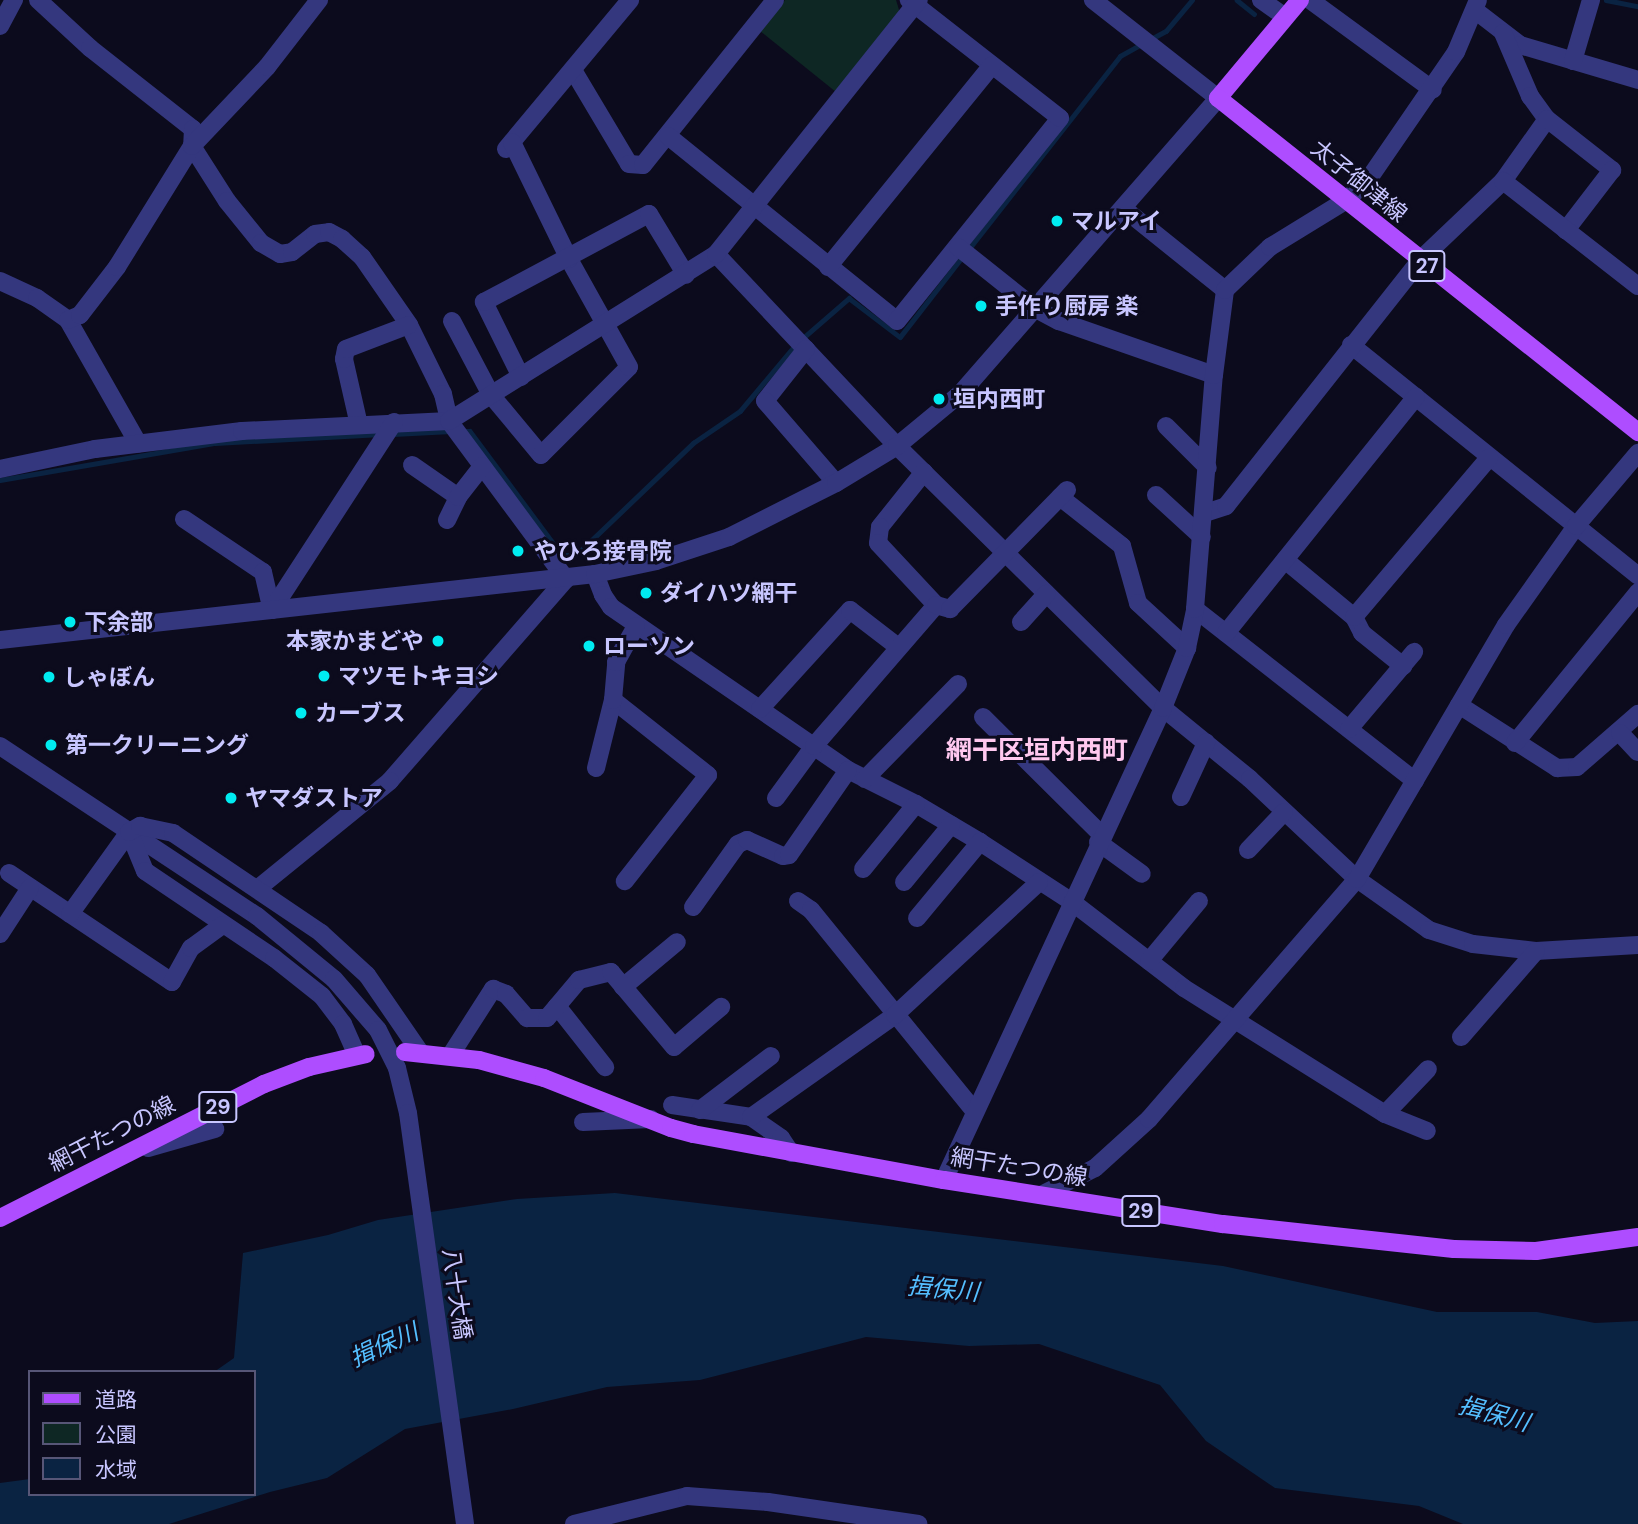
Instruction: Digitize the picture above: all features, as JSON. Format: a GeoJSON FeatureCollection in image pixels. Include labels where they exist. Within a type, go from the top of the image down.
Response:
{"type":"FeatureCollection","features":[{"type":"Feature","properties":{"kind":"main road"},"geometry":{"type":"LineString","coordinates":[[1217,98],[1300,0]]}},
{"type":"Feature","properties":{"kind":"main road","name":"太子御津線"},"geometry":{"type":"LineString","coordinates":[[1217,98],[1638,432]]}},
{"type":"Feature","properties":{"kind":"main road","name":"網干たつの線"},"geometry":{"type":"LineString","coordinates":[[413,1052],[479,1060],[544,1078],[693,1134],[944,1180],[1223,1224],[1454,1249],[1536,1251],[1638,1237]]}},
{"type":"Feature","properties":{"kind":"main road","name":"網干たつの線"},"geometry":{"type":"LineString","coordinates":[[0,1218],[264,1084],[309,1067],[361,1054]]}},
{"type":"Feature","properties":{"kind":"street"},"geometry":{"type":"LineString","coordinates":[[0,26],[14,0]]}},
{"type":"Feature","properties":{"kind":"street"},"geometry":{"type":"LineString","coordinates":[[38,0],[90,48],[193,128],[192,146],[227,201],[261,243],[280,254],[292,252],[315,234],[328,232],[342,239],[375,272],[409,325],[443,394],[449,421],[566,579]]}},
{"type":"Feature","properties":{"kind":"street"},"geometry":{"type":"LineString","coordinates":[[68,320],[80,315],[117,267],[192,146],[267,67],[318,0]]}},
{"type":"Feature","properties":{"kind":"street"},"geometry":{"type":"LineString","coordinates":[[452,321],[491,396],[541,455],[629,367],[508,147],[630,0]]}},
{"type":"Feature","properties":{"kind":"street"},"geometry":{"type":"LineString","coordinates":[[573,70],[629,164],[643,165],[775,0]]}},
{"type":"Feature","properties":{"kind":"street"},"geometry":{"type":"LineString","coordinates":[[0,640],[595,575],[656,561],[729,537],[836,483],[897,446],[961,393],[1217,98],[1093,0]]}},
{"type":"Feature","properties":{"kind":"street"},"geometry":{"type":"LineString","coordinates":[[1261,0],[1285,17]]}},
{"type":"Feature","properties":{"kind":"street"},"geometry":{"type":"LineString","coordinates":[[1310,0],[1433,90]]}},
{"type":"Feature","properties":{"kind":"street"},"geometry":{"type":"LineString","coordinates":[[0,470],[95,449],[242,431],[359,425],[390,430],[449,421],[687,275],[716,254],[754,208],[914,2],[1059,118],[965,253],[897,321],[754,208],[668,136]]}},
{"type":"Feature","properties":{"kind":"street"},"geometry":{"type":"LineString","coordinates":[[1573,61],[1591,2]]}},
{"type":"Feature","properties":{"kind":"street"},"geometry":{"type":"LineString","coordinates":[[944,1180],[1163,708],[1187,648],[1195,609],[1205,513],[1214,375],[1225,290],[1270,247],[1345,201],[1368,180],[1433,90],[1456,52],[1477,6],[1503,33],[1520,45],[1638,80]]}},
{"type":"Feature","properties":{"kind":"street"},"geometry":{"type":"LineString","coordinates":[[1503,33],[1530,96],[1547,120],[1612,170],[1566,230]]}},
{"type":"Feature","properties":{"kind":"street"},"geometry":{"type":"LineString","coordinates":[[828,267],[992,65]]}},
{"type":"Feature","properties":{"kind":"street"},"geometry":{"type":"LineString","coordinates":[[1205,513],[1226,506],[1420,260],[1503,181],[1547,120]]}},
{"type":"Feature","properties":{"kind":"street"},"geometry":{"type":"LineString","coordinates":[[1503,181],[1638,286]]}},
{"type":"Feature","properties":{"kind":"street"},"geometry":{"type":"LineString","coordinates":[[1123,208],[1225,290]]}},
{"type":"Feature","properties":{"kind":"street"},"geometry":{"type":"LineString","coordinates":[[521,377],[484,302],[649,214],[687,275]]}},
{"type":"Feature","properties":{"kind":"street"},"geometry":{"type":"LineString","coordinates":[[965,253],[1036,309],[1059,321],[1214,375]]}},
{"type":"Feature","properties":{"kind":"street"},"geometry":{"type":"LineString","coordinates":[[716,254],[897,446],[1046,594],[1163,708],[1206,743],[1357,879],[1429,930],[1473,944],[1536,951],[1638,945]]}},
{"type":"Feature","properties":{"kind":"street"},"geometry":{"type":"LineString","coordinates":[[0,281],[37,298],[68,320],[138,443]]}},
{"type":"Feature","properties":{"kind":"street"},"geometry":{"type":"LineString","coordinates":[[359,425],[344,359],[346,349],[409,325]]}},
{"type":"Feature","properties":{"kind":"street"},"geometry":{"type":"LineString","coordinates":[[1351,345],[1638,576]]}},
{"type":"Feature","properties":{"kind":"street"},"geometry":{"type":"LineString","coordinates":[[806,349],[765,401],[836,483]]}},
{"type":"Feature","properties":{"kind":"street"},"geometry":{"type":"LineString","coordinates":[[1226,633],[1416,397]]}},
{"type":"Feature","properties":{"kind":"street"},"geometry":{"type":"LineString","coordinates":[[1166,426],[1208,468]]}},
{"type":"Feature","properties":{"kind":"street"},"geometry":{"type":"LineString","coordinates":[[272,610],[390,430]]}},
{"type":"Feature","properties":{"kind":"street"},"geometry":{"type":"LineString","coordinates":[[1041,1195],[1095,1168],[1149,1119],[1357,879],[1506,625],[1576,526],[1638,453]]}},
{"type":"Feature","properties":{"kind":"street"},"geometry":{"type":"LineString","coordinates":[[1354,617],[1489,458]]}},
{"type":"Feature","properties":{"kind":"street"},"geometry":{"type":"LineString","coordinates":[[412,465],[458,497]]}},
{"type":"Feature","properties":{"kind":"street"},"geometry":{"type":"LineString","coordinates":[[447,520],[458,497],[482,466]]}},
{"type":"Feature","properties":{"kind":"street"},"geometry":{"type":"LineString","coordinates":[[924,472],[880,527],[877,543],[936,605],[950,608],[1064,494],[1122,547],[1138,603],[1187,648]]}},
{"type":"Feature","properties":{"kind":"street"},"geometry":{"type":"LineString","coordinates":[[1156,495],[1202,537]]}},
{"type":"Feature","properties":{"kind":"street"},"geometry":{"type":"LineString","coordinates":[[184,519],[263,572],[272,610]]}},
{"type":"Feature","properties":{"kind":"street"},"geometry":{"type":"LineString","coordinates":[[1285,559],[1354,617],[1362,633],[1409,659],[1349,729]]}},
{"type":"Feature","properties":{"kind":"street"},"geometry":{"type":"LineString","coordinates":[[595,575],[606,601],[636,626],[848,770],[916,804],[980,842],[1072,902],[1184,988],[1385,1114],[1427,1131]]}},
{"type":"Feature","properties":{"kind":"street"},"geometry":{"type":"LineString","coordinates":[[257,889],[390,781],[566,579]]}},
{"type":"Feature","properties":{"kind":"street"},"geometry":{"type":"LineString","coordinates":[[1515,743],[1638,592]]}},
{"type":"Feature","properties":{"kind":"street"},"geometry":{"type":"LineString","coordinates":[[1021,622],[1046,594]]}},
{"type":"Feature","properties":{"kind":"street"},"geometry":{"type":"LineString","coordinates":[[776,798],[814,746],[936,605]]}},
{"type":"Feature","properties":{"kind":"street"},"geometry":{"type":"LineString","coordinates":[[1195,609],[1415,781]]}},
{"type":"Feature","properties":{"kind":"street"},"geometry":{"type":"LineString","coordinates":[[760,709],[850,610],[898,647]]}},
{"type":"Feature","properties":{"kind":"street"},"geometry":{"type":"LineString","coordinates":[[596,768],[613,700],[616,662],[636,626]]}},
{"type":"Feature","properties":{"kind":"street"},"geometry":{"type":"LineString","coordinates":[[865,779],[958,684]]}},
{"type":"Feature","properties":{"kind":"street"},"geometry":{"type":"LineString","coordinates":[[613,700],[708,775],[625,881]]}},
{"type":"Feature","properties":{"kind":"street"},"geometry":{"type":"LineString","coordinates":[[1458,705],[1557,768],[1577,766],[1620,733],[1638,714]]}},
{"type":"Feature","properties":{"kind":"street"},"geometry":{"type":"LineString","coordinates":[[983,717],[1100,839],[1142,874]]}},
{"type":"Feature","properties":{"kind":"street"},"geometry":{"type":"LineString","coordinates":[[1620,733],[1638,752]]}},
{"type":"Feature","properties":{"kind":"street"},"geometry":{"type":"LineString","coordinates":[[1181,797],[1206,743]]}},
{"type":"Feature","properties":{"kind":"street","name":"八十大橋"},"geometry":{"type":"LineString","coordinates":[[0,746],[257,916],[334,979],[378,1030],[397,1068],[408,1113],[457,1482],[465,1524]]}},
{"type":"Feature","properties":{"kind":"street"},"geometry":{"type":"LineString","coordinates":[[693,907],[738,844],[747,840],[783,856],[789,855],[848,770]]}},
{"type":"Feature","properties":{"kind":"street"},"geometry":{"type":"LineString","coordinates":[[863,869],[916,804]]}},
{"type":"Feature","properties":{"kind":"street"},"geometry":{"type":"LineString","coordinates":[[1248,850],[1284,812]]}},
{"type":"Feature","properties":{"kind":"street"},"geometry":{"type":"LineString","coordinates":[[904,882],[951,825]]}},
{"type":"Feature","properties":{"kind":"street"},"geometry":{"type":"LineString","coordinates":[[70,914],[129,832],[140,826],[173,833],[321,933],[367,975],[413,1052]]}},
{"type":"Feature","properties":{"kind":"street"},"geometry":{"type":"LineString","coordinates":[[129,832],[145,871],[274,958],[321,996],[343,1024],[361,1054]]}},
{"type":"Feature","properties":{"kind":"street"},"geometry":{"type":"LineString","coordinates":[[917,918],[980,842]]}},
{"type":"Feature","properties":{"kind":"street"},"geometry":{"type":"LineString","coordinates":[[9,873],[172,982],[191,948],[223,925]]}},
{"type":"Feature","properties":{"kind":"street"},"geometry":{"type":"LineString","coordinates":[[751,1117],[895,1014],[1040,882]]}},
{"type":"Feature","properties":{"kind":"street"},"geometry":{"type":"LineString","coordinates":[[0,934],[30,888]]}},
{"type":"Feature","properties":{"kind":"street"},"geometry":{"type":"LineString","coordinates":[[798,901],[811,910],[895,1014],[903,1019],[975,1112]]}},
{"type":"Feature","properties":{"kind":"street"},"geometry":{"type":"LineString","coordinates":[[1149,961],[1199,901]]}},
{"type":"Feature","properties":{"kind":"street"},"geometry":{"type":"LineString","coordinates":[[623,987],[677,942]]}},
{"type":"Feature","properties":{"kind":"street"},"geometry":{"type":"LineString","coordinates":[[1461,1037],[1536,951]]}},
{"type":"Feature","properties":{"kind":"street"},"geometry":{"type":"LineString","coordinates":[[450,1056],[493,989],[506,993],[527,1018],[547,1018],[579,980],[611,972],[674,1047],[721,1007]]}},
{"type":"Feature","properties":{"kind":"street"},"geometry":{"type":"LineString","coordinates":[[557,1006],[605,1067]]}},
{"type":"Feature","properties":{"kind":"street"},"geometry":{"type":"LineString","coordinates":[[701,1110],[771,1056]]}},
{"type":"Feature","properties":{"kind":"street"},"geometry":{"type":"LineString","coordinates":[[1385,1114],[1427,1069]]}},
{"type":"Feature","properties":{"kind":"street"},"geometry":{"type":"LineString","coordinates":[[673,1105],[751,1117],[780,1138],[791,1153]]}},
{"type":"Feature","properties":{"kind":"street"},"geometry":{"type":"LineString","coordinates":[[583,1122],[651,1119]]}},
{"type":"Feature","properties":{"kind":"street"},"geometry":{"type":"LineString","coordinates":[[121,1155],[215,1129]]}},
{"type":"Feature","properties":{"kind":"street"},"geometry":{"type":"LineString","coordinates":[[574,1524],[687,1496],[768,1502],[918,1524]]}},
{"type":"Feature","properties":{"kind":"green space"},"geometry":{"type":"Polygon","coordinates":[[[785,0],[896,0],[900,13],[836,92],[760,31],[785,0]]]}},
{"type":"Feature","properties":{"kind":"water","name":"揖保川"},"geometry":{"type":"Polygon","coordinates":[[[615,1193],[1223,1266],[1437,1312],[1537,1312],[1595,1323],[1638,1321],[1638,1524],[1463,1524],[1419,1506],[1275,1488],[1206,1441],[1160,1385],[1039,1344],[969,1346],[866,1337],[700,1380],[607,1387],[513,1409],[405,1429],[327,1478],[270,1492],[169,1524],[0,1524],[0,1483],[28,1479],[28,1496],[256,1496],[256,1370],[217,1370],[234,1358],[243,1253],[328,1235],[378,1220],[517,1199],[615,1193]]]}},
{"type":"Feature","properties":{"kind":"waterway"},"geometry":{"type":"LineString","coordinates":[[1149,40],[1166,31],[1192,0]]}},
{"type":"Feature","properties":{"kind":"waterway"},"geometry":{"type":"LineString","coordinates":[[1237,0],[1254,14]]}},
{"type":"Feature","properties":{"kind":"waterway"},"geometry":{"type":"LineString","coordinates":[[1606,0],[1638,6]]}},
{"type":"Feature","properties":{"kind":"waterway"},"geometry":{"type":"LineString","coordinates":[[968,250],[1120,56],[1142,44]]}},
{"type":"Feature","properties":{"kind":"waterway"},"geometry":{"type":"LineString","coordinates":[[803,338],[849,298],[900,337],[962,257]]}},
{"type":"Feature","properties":{"kind":"waterway"},"geometry":{"type":"LineString","coordinates":[[463,431],[470,431],[562,555],[576,555],[693,443],[740,411],[796,344]]}},
{"type":"Feature","properties":{"kind":"waterway"},"geometry":{"type":"LineString","coordinates":[[393,434],[451,431]]}},
{"type":"Feature","properties":{"kind":"waterway"},"geometry":{"type":"LineString","coordinates":[[0,480],[215,443],[381,434]]}},
{"type":"Feature","properties":{"kind":"place","name":"マルアイ"},"geometry":{"type":"Point","coordinates":[1057,221]}},
{"type":"Feature","properties":{"kind":"place","name":"手作り厨房 楽"},"geometry":{"type":"Point","coordinates":[981,306]}},
{"type":"Feature","properties":{"kind":"place","name":"垣内西町"},"geometry":{"type":"Point","coordinates":[939,399]}},
{"type":"Feature","properties":{"kind":"place","name":"やひろ接骨院"},"geometry":{"type":"Point","coordinates":[518,551]}},
{"type":"Feature","properties":{"kind":"place","name":"ダイハツ網干"},"geometry":{"type":"Point","coordinates":[646,593]}},
{"type":"Feature","properties":{"kind":"place","name":"下余部"},"geometry":{"type":"Point","coordinates":[70,622]}},
{"type":"Feature","properties":{"kind":"place","name":"本家かまどや"},"geometry":{"type":"Point","coordinates":[438,641]}},
{"type":"Feature","properties":{"kind":"place","name":"ローソン"},"geometry":{"type":"Point","coordinates":[589,646]}},
{"type":"Feature","properties":{"kind":"place","name":"マツモトキヨシ"},"geometry":{"type":"Point","coordinates":[324,676]}},
{"type":"Feature","properties":{"kind":"place","name":"しゃぼん"},"geometry":{"type":"Point","coordinates":[49,677]}},
{"type":"Feature","properties":{"kind":"place","name":"カーブス"},"geometry":{"type":"Point","coordinates":[301,713]}},
{"type":"Feature","properties":{"kind":"place","name":"第一クリーニング"},"geometry":{"type":"Point","coordinates":[51,745]}},
{"type":"Feature","properties":{"kind":"place","name":"ヤマダストア"},"geometry":{"type":"Point","coordinates":[231,798]}},
{"type":"Feature","properties":{"kind":"district","name":"網干区垣内西町"},"geometry":{"type":"Point","coordinates":[1037,751]}}]}
